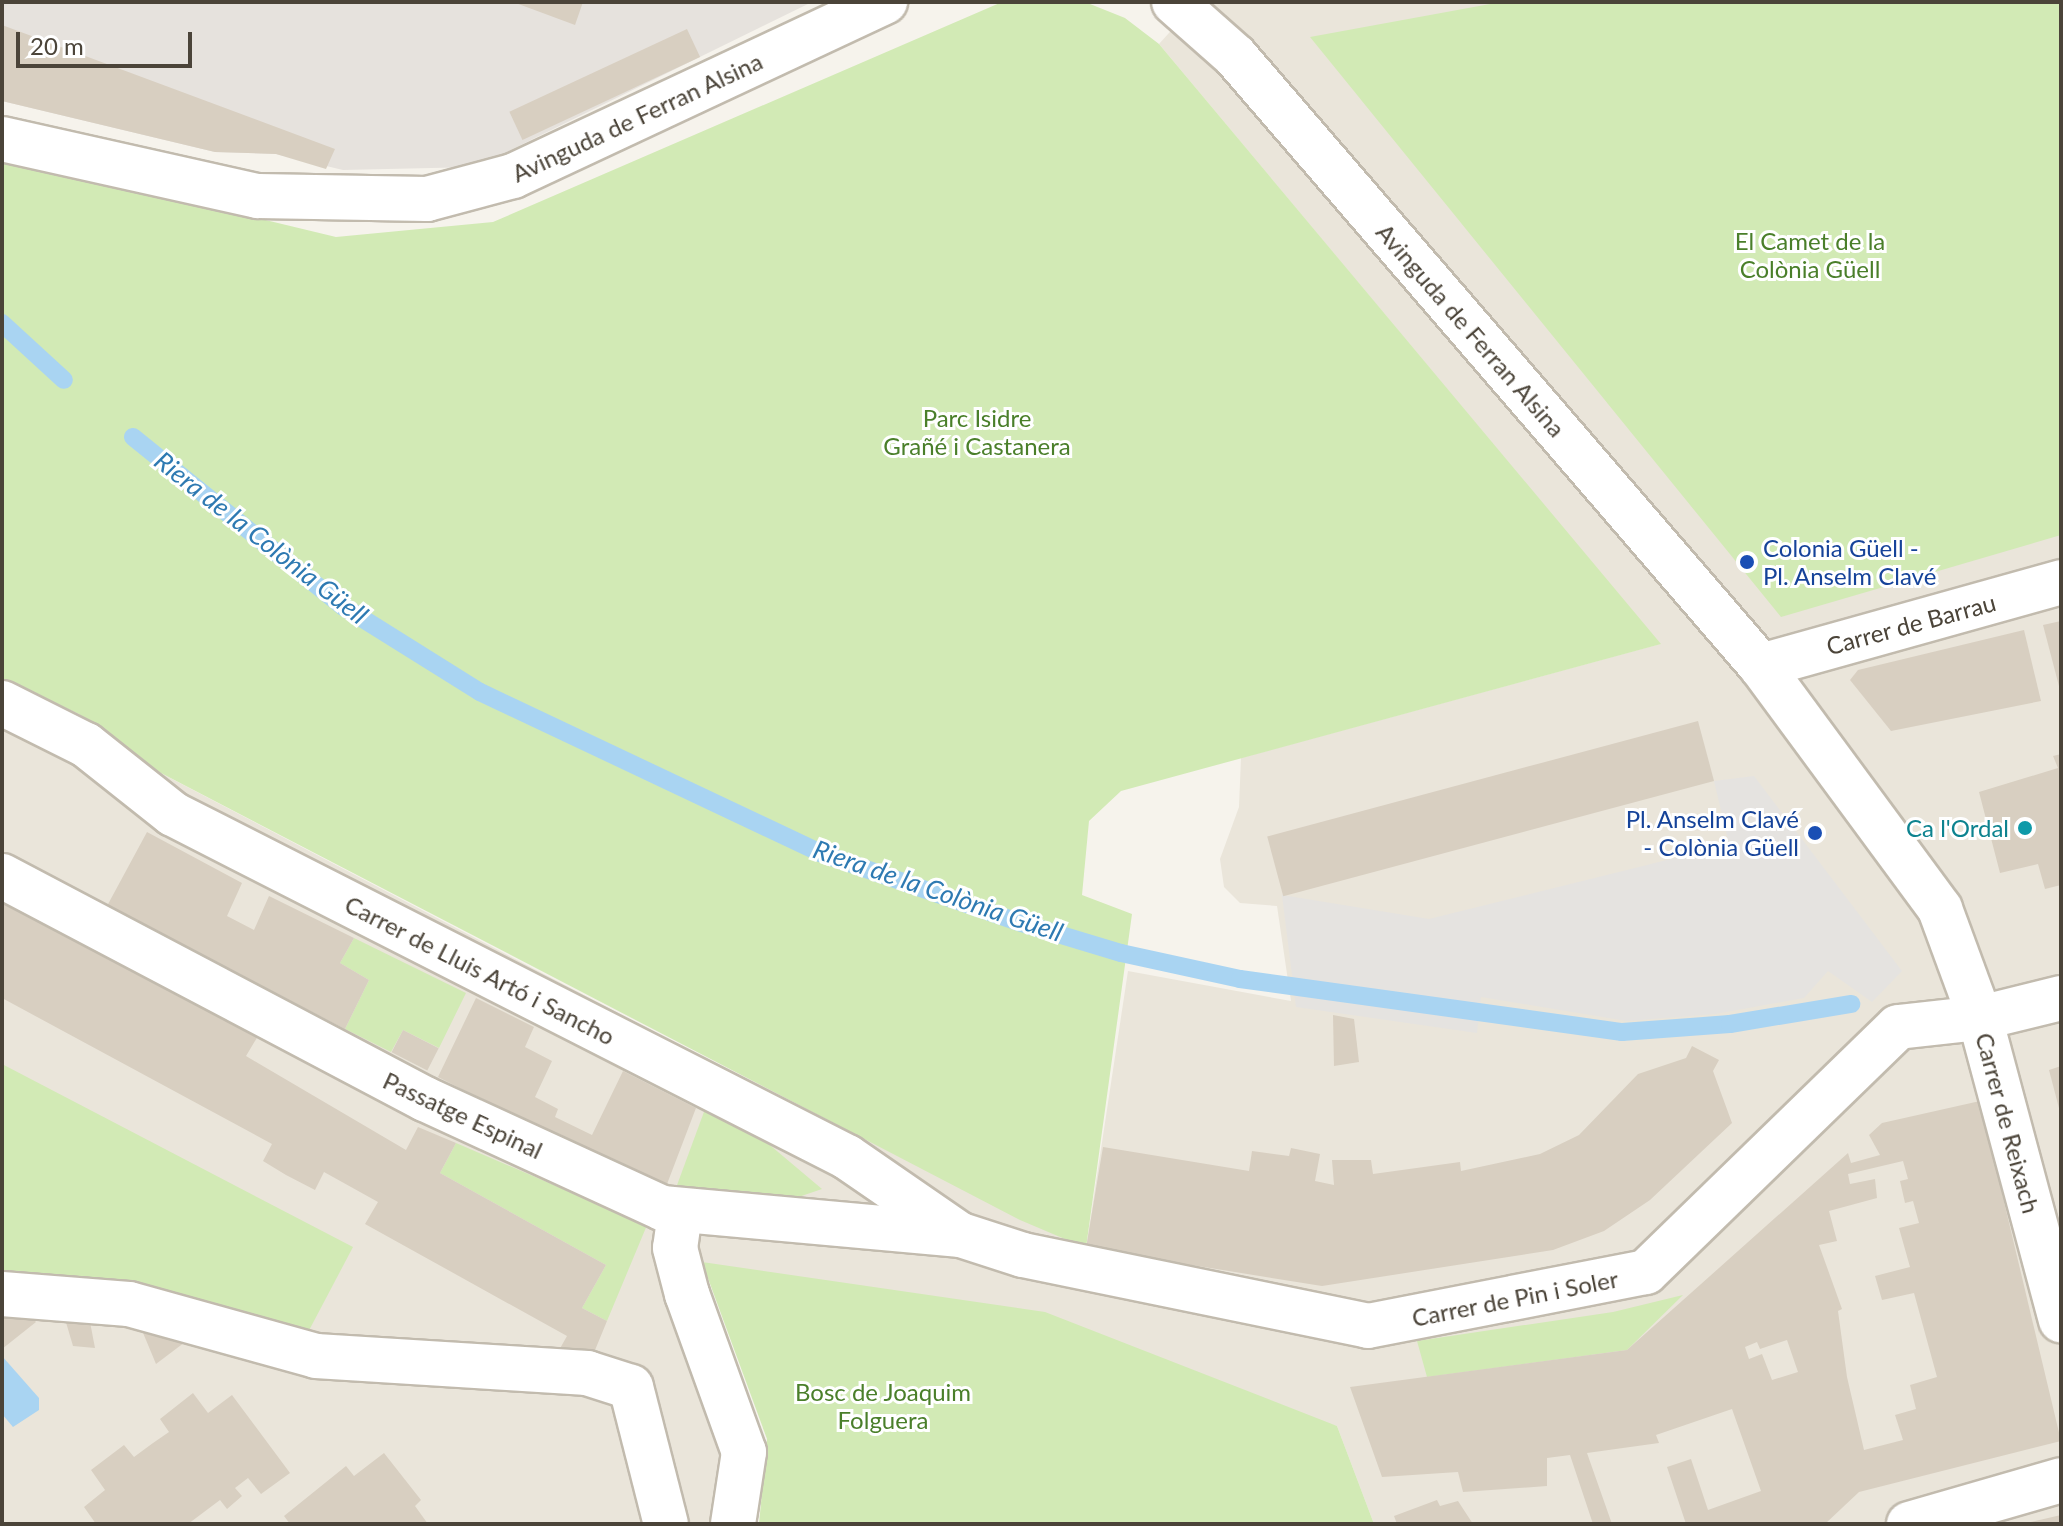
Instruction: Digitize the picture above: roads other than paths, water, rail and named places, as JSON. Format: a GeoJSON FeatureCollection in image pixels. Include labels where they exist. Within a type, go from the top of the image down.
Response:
{"type":"FeatureCollection","features":[{"type":"Feature","properties":{"kind":"street","name":"Avinguda de Ferran Alsina"},"geometry":{"type":"LineString","coordinates":[[2,139],[258,196],[427,199],[513,176],[885,2]]}},
{"type":"Feature","properties":{"kind":"street","name":"Avinguda de Ferran Alsina"},"geometry":{"type":"LineString","coordinates":[[1174,2],[1235,56],[1761,666],[1940,909],[1980,1018]]}},
{"type":"Feature","properties":{"kind":"street","name":"Carrer de Barrau"},"geometry":{"type":"LineString","coordinates":[[1761,666],[2061,582]]}},
{"type":"Feature","properties":{"kind":"street","name":"Carrer de Lluis Artó i Sancho"},"geometry":{"type":"LineString","coordinates":[[2,703],[86,745],[173,814],[847,1157],[961,1235]]}},
{"type":"Feature","properties":{"kind":"street","name":"Passatge Espinal"},"geometry":{"type":"LineString","coordinates":[[2,876],[425,1099],[680,1213],[961,1235]]}},
{"type":"Feature","properties":{"kind":"street","name":"Carrer de Pin i Soler"},"geometry":{"type":"LineString","coordinates":[[961,1235],[1023,1255],[1368,1326],[1646,1272],[1898,1027],[1980,1018],[2061,998]]}},
{"type":"Feature","properties":{"kind":"street","name":"Carrer de Reixach"},"geometry":{"type":"LineString","coordinates":[[1980,1018],[2061,1320]]}},
{"type":"Feature","properties":{"kind":"street"},"geometry":{"type":"LineString","coordinates":[[680,1213],[675,1248],[687,1294],[744,1452],[733,1524]]}},
{"type":"Feature","properties":{"kind":"street"},"geometry":{"type":"LineString","coordinates":[[2,1294],[129,1304],[316,1356],[587,1373],[631,1387],[666,1524]]}},
{"type":"Feature","properties":{"kind":"street"},"geometry":{"type":"LineString","coordinates":[[1909,1524],[2061,1480]]}},
{"type":"Feature","properties":{"kind":"water"},"geometry":{"type":"Polygon","coordinates":[[[2,1356],[39,1398],[39,1410],[13,1427],[2,1414],[2,1356]]]}},
{"type":"Feature","properties":{"kind":"waterway","name":"Riera de la Colònia Güell"},"geometry":{"type":"LineString","coordinates":[[2,323],[64,380]]}},
{"type":"Feature","properties":{"kind":"waterway","name":"Riera de la Colònia Güell"},"geometry":{"type":"LineString","coordinates":[[133,437],[344,607],[480,692],[820,853],[1015,921],[1121,953],[1240,979],[1622,1032],[1730,1024],[1851,1004]]}},
{"type":"Feature","properties":{"kind":"place","name":"Colonia Güell - Pl. Anselm Clavé"},"geometry":{"type":"Point","coordinates":[1747,562]}},
{"type":"Feature","properties":{"kind":"place","name":"Ca l'Ordal"},"geometry":{"type":"Point","coordinates":[2025,828]}},
{"type":"Feature","properties":{"kind":"place","name":"Pl. Anselm Clavé - Colònia Güell"},"geometry":{"type":"Point","coordinates":[1815,833]}},
{"type":"Feature","properties":{"kind":"park label","name":"El Camet de la Colònia Güell"},"geometry":{"type":"Point","coordinates":[1810,255]}},
{"type":"Feature","properties":{"kind":"park label","name":"Parc Isidre Grañé i Castanera"},"geometry":{"type":"Point","coordinates":[977,432]}},
{"type":"Feature","properties":{"kind":"park label","name":"Bosc de Joaquim Folguera"},"geometry":{"type":"Point","coordinates":[883,1406]}}]}
